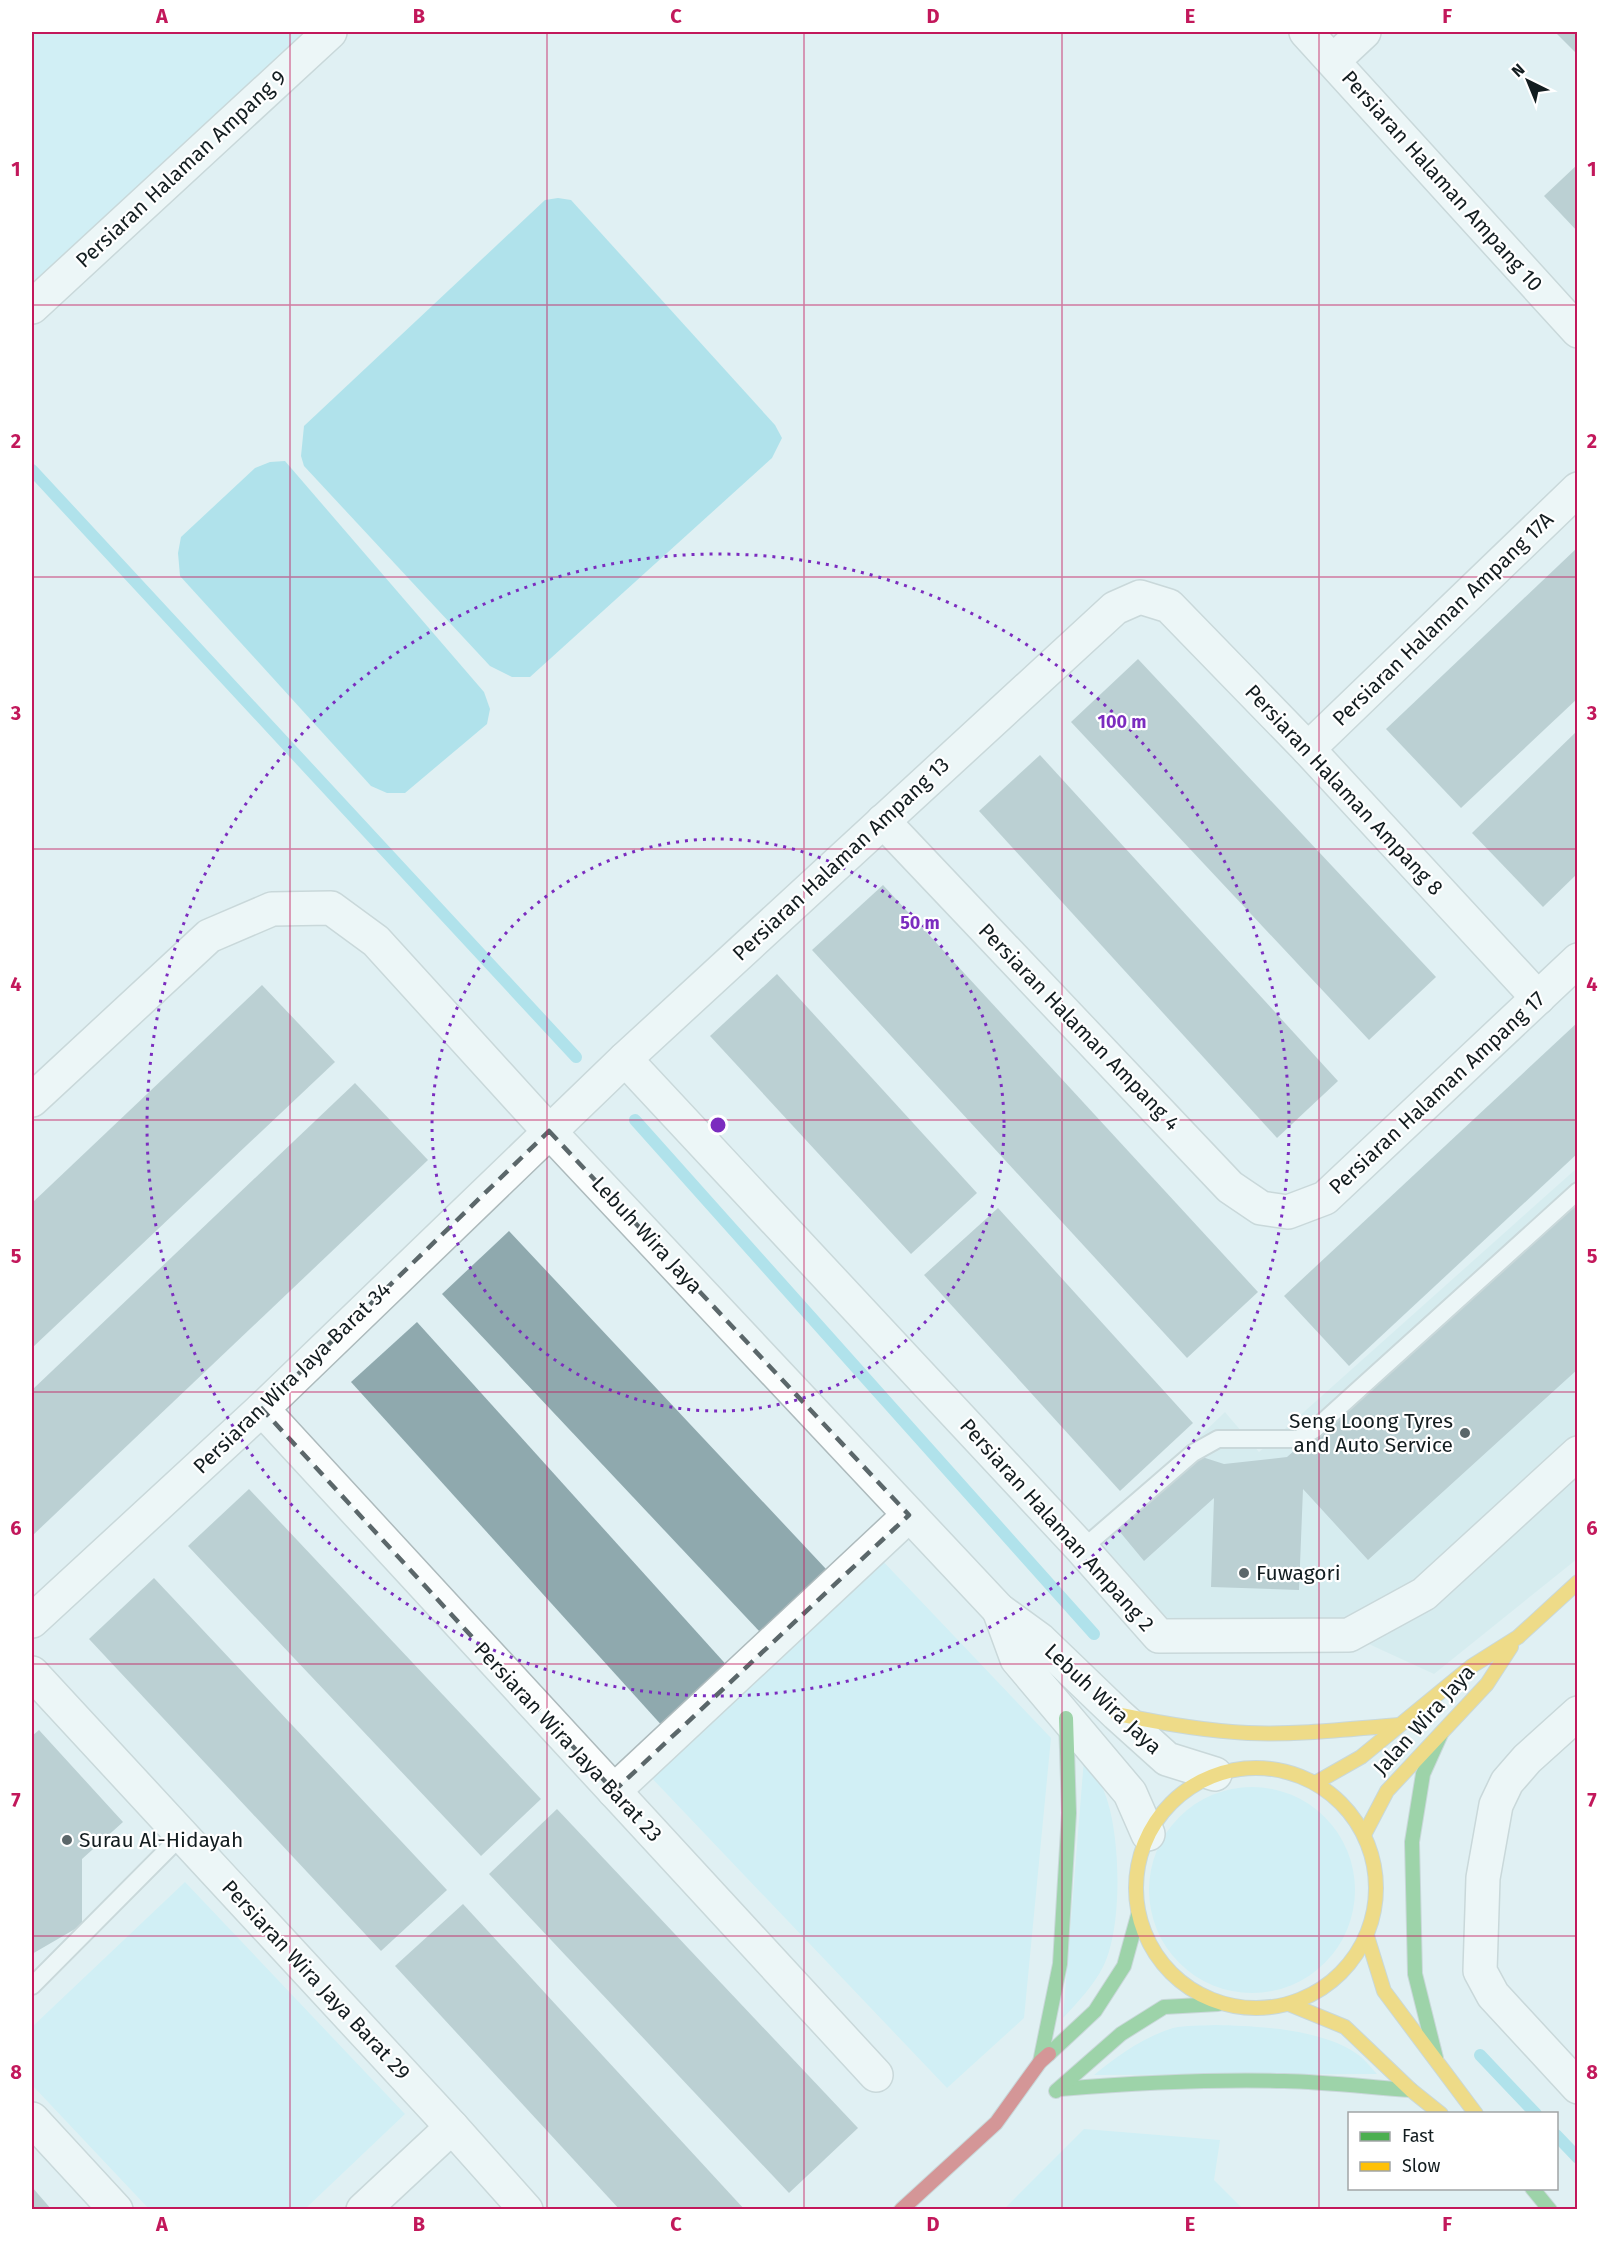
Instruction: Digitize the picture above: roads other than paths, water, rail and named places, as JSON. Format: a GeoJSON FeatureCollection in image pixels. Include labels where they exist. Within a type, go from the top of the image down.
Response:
{"type":"FeatureCollection","features":[{"type":"Feature","properties":{"kind":"street","name":"Persiaran Halaman Ampang 9"},"geometry":{"type":"LineString","coordinates":[[32,308],[330,32]]}},
{"type":"Feature","properties":{"kind":"street","name":"Persiaran Halaman Ampang 10"},"geometry":{"type":"LineString","coordinates":[[1305,32],[1578,331]]}},
{"type":"Feature","properties":{"kind":"street"},"geometry":{"type":"LineString","coordinates":[[1332,61],[1364,32]]}},
{"type":"Feature","properties":{"kind":"street","name":"Persiaran Halaman Ampang 17A"},"geometry":{"type":"LineString","coordinates":[[1308,749],[1578,489]]}},
{"type":"Feature","properties":{"kind":"street","name":"Persiaran Halaman Ampang 8"},"geometry":{"type":"LineString","coordinates":[[1140,597],[1169,606],[1308,749],[1538,998]]}},
{"type":"Feature","properties":{"kind":"street","name":"Persiaran Halaman Ampang 13"},"geometry":{"type":"LineString","coordinates":[[549,1131],[1115,608],[1140,597]]}},
{"type":"Feature","properties":{"kind":"street","name":"Persiaran Halaman Ampang 4"},"geometry":{"type":"LineString","coordinates":[[883,822],[1230,1187],[1261,1208],[1288,1212]]}},
{"type":"Feature","properties":{"kind":"street","name":"Lebuh Wira Jaya"},"geometry":{"type":"LineString","coordinates":[[32,1100],[209,936],[272,909],[331,908],[376,941],[549,1131],[999,1610],[1039,1639],[1167,1759],[1215,1774]]}},
{"type":"Feature","properties":{"kind":"street","name":"Persiaran Halaman Ampang 17"},"geometry":{"type":"LineString","coordinates":[[1288,1212],[1325,1198],[1578,960]]}},
{"type":"Feature","properties":{"kind":"street","name":"Persiaran Halaman Ampang 2"},"geometry":{"type":"LineString","coordinates":[[625,1059],[1082,1549],[1159,1636],[1349,1635],[1424,1594],[1578,1453]]}},
{"type":"Feature","properties":{"kind":"street","name":"Persiaran Wira Jaya Barat 34"},"geometry":{"type":"LineString","coordinates":[[32,1621],[262,1409],[549,1131]]}},
{"type":"Feature","properties":{"kind":"street","name":"Persiaran Wira Jaya Barat 23"},"geometry":{"type":"LineString","coordinates":[[262,1409],[876,2075]]}},
{"type":"Feature","properties":{"kind":"street"},"geometry":{"type":"LineString","coordinates":[[614,1791],[909,1515]]}},
{"type":"Feature","properties":{"kind":"street","name":"Jalan Wira Jaya"},"geometry":{"type":"LineString","coordinates":[[1317,1782],[1361,1757],[1472,1666],[1518,1637],[1578,1582]]}},
{"type":"Feature","properties":{"kind":"street","name":"Lebuh Wira Jaya"},"geometry":{"type":"LineString","coordinates":[[999,1610],[1017,1659],[1130,1793],[1148,1834]]}},
{"type":"Feature","properties":{"kind":"street","name":"Jalan Wira Jaya"},"geometry":{"type":"LineString","coordinates":[[1365,1833],[1387,1791],[1486,1684],[1518,1637]]}},
{"type":"Feature","properties":{"kind":"street","name":"Persiaran Wira Jaya Barat 29"},"geometry":{"type":"LineString","coordinates":[[32,1672],[526,2210]]}},
{"type":"Feature","properties":{"kind":"street"},"geometry":{"type":"LineString","coordinates":[[1578,1713],[1527,1759],[1507,1782],[1496,1805],[1484,1878],[1480,1971],[1493,1995],[1578,2086]]}},
{"type":"Feature","properties":{"kind":"street"},"geometry":{"type":"LineString","coordinates":[[1117,1714],[1163,1724],[1231,1732],[1322,1731],[1399,1725]]}},
{"type":"Feature","properties":{"kind":"street"},"geometry":{"type":"LineString","coordinates":[[1040,2061],[1060,1964],[1069,1813],[1066,1718]]}},
{"type":"Feature","properties":{"kind":"street"},"geometry":{"type":"LineString","coordinates":[[1436,2058],[1415,1974],[1412,1842],[1423,1774],[1441,1734]]}},
{"type":"Feature","properties":{"kind":"street"},"geometry":{"type":"LineString","coordinates":[[1042,2099],[1060,2089],[1121,2034],[1164,2007],[1220,2003],[1254,2009],[1289,2004],[1321,1989],[1348,1966],[1367,1936],[1376,1902],[1376,1867],[1365,1833],[1345,1804],[1317,1782],[1284,1770],[1249,1767],[1215,1774],[1184,1791],[1164,1810],[1148,1834],[1138,1860],[1135,1887],[1138,1915],[1147,1941],[1162,1964],[1188,1988],[1220,2003]]}},
{"type":"Feature","properties":{"kind":"street"},"geometry":{"type":"LineString","coordinates":[[901,2210],[996,2123],[1040,2061],[1095,2010],[1124,1966],[1138,1915]]}},
{"type":"Feature","properties":{"kind":"street"},"geometry":{"type":"LineString","coordinates":[[1367,1936],[1384,1992],[1475,2112]]}},
{"type":"Feature","properties":{"kind":"street"},"geometry":{"type":"LineString","coordinates":[[1289,2004],[1345,2027],[1411,2090],[1438,2112]]}},
{"type":"Feature","properties":{"kind":"street"},"geometry":{"type":"LineString","coordinates":[[1060,2089],[1127,2083],[1210,2081],[1316,2082],[1411,2090]]}},
{"type":"Feature","properties":{"kind":"street"},"geometry":{"type":"LineString","coordinates":[[996,2123],[1023,2108]]}},
{"type":"Feature","properties":{"kind":"street"},"geometry":{"type":"LineString","coordinates":[[32,2119],[116,2210]]}},
{"type":"Feature","properties":{"kind":"street"},"geometry":{"type":"LineString","coordinates":[[363,2210],[452,2127]]}},
{"type":"Feature","properties":{"kind":"street"},"geometry":{"type":"LineString","coordinates":[[1534,2190],[1550,2210]]}},
{"type":"Feature","properties":{"kind":"lane"},"geometry":{"type":"LineString","coordinates":[[1082,1549],[1193,1453],[1218,1439],[1298,1439],[1316,1429],[1578,1191]]}},
{"type":"Feature","properties":{"kind":"lane"},"geometry":{"type":"LineString","coordinates":[[32,1986],[182,1835]]}},
{"type":"Feature","properties":{"kind":"water"},"geometry":{"type":"Polygon","coordinates":[[[558,198],[571,200],[775,425],[782,438],[772,458],[530,677],[512,677],[490,666],[304,466],[301,456],[304,426],[545,200],[558,198]]]}},
{"type":"Feature","properties":{"kind":"water"},"geometry":{"type":"Polygon","coordinates":[[[285,461],[484,692],[490,709],[487,724],[405,793],[387,793],[371,786],[180,576],[178,553],[181,537],[255,468],[270,462],[285,461]]]}},
{"type":"Feature","properties":{"kind":"waterway"},"geometry":{"type":"LineString","coordinates":[[32,470],[576,1057]]}},
{"type":"Feature","properties":{"kind":"waterway"},"geometry":{"type":"LineString","coordinates":[[635,1120],[1094,1634]]}},
{"type":"Feature","properties":{"kind":"waterway"},"geometry":{"type":"LineString","coordinates":[[1480,2055],[1534,2112]]}},
{"type":"Feature","properties":{"kind":"waterway"},"geometry":{"type":"LineString","coordinates":[[1558,2137],[1578,2158]]}},
{"type":"Feature","properties":{"kind":"place","name":"Seng Loong Tyres and Auto Service"},"geometry":{"type":"Point","coordinates":[1465,1433]}},
{"type":"Feature","properties":{"kind":"place","name":"Fuwagori"},"geometry":{"type":"Point","coordinates":[1244,1573]}},
{"type":"Feature","properties":{"kind":"place","name":"Surau Al-Hidayah"},"geometry":{"type":"Point","coordinates":[67,1840]}}]}
